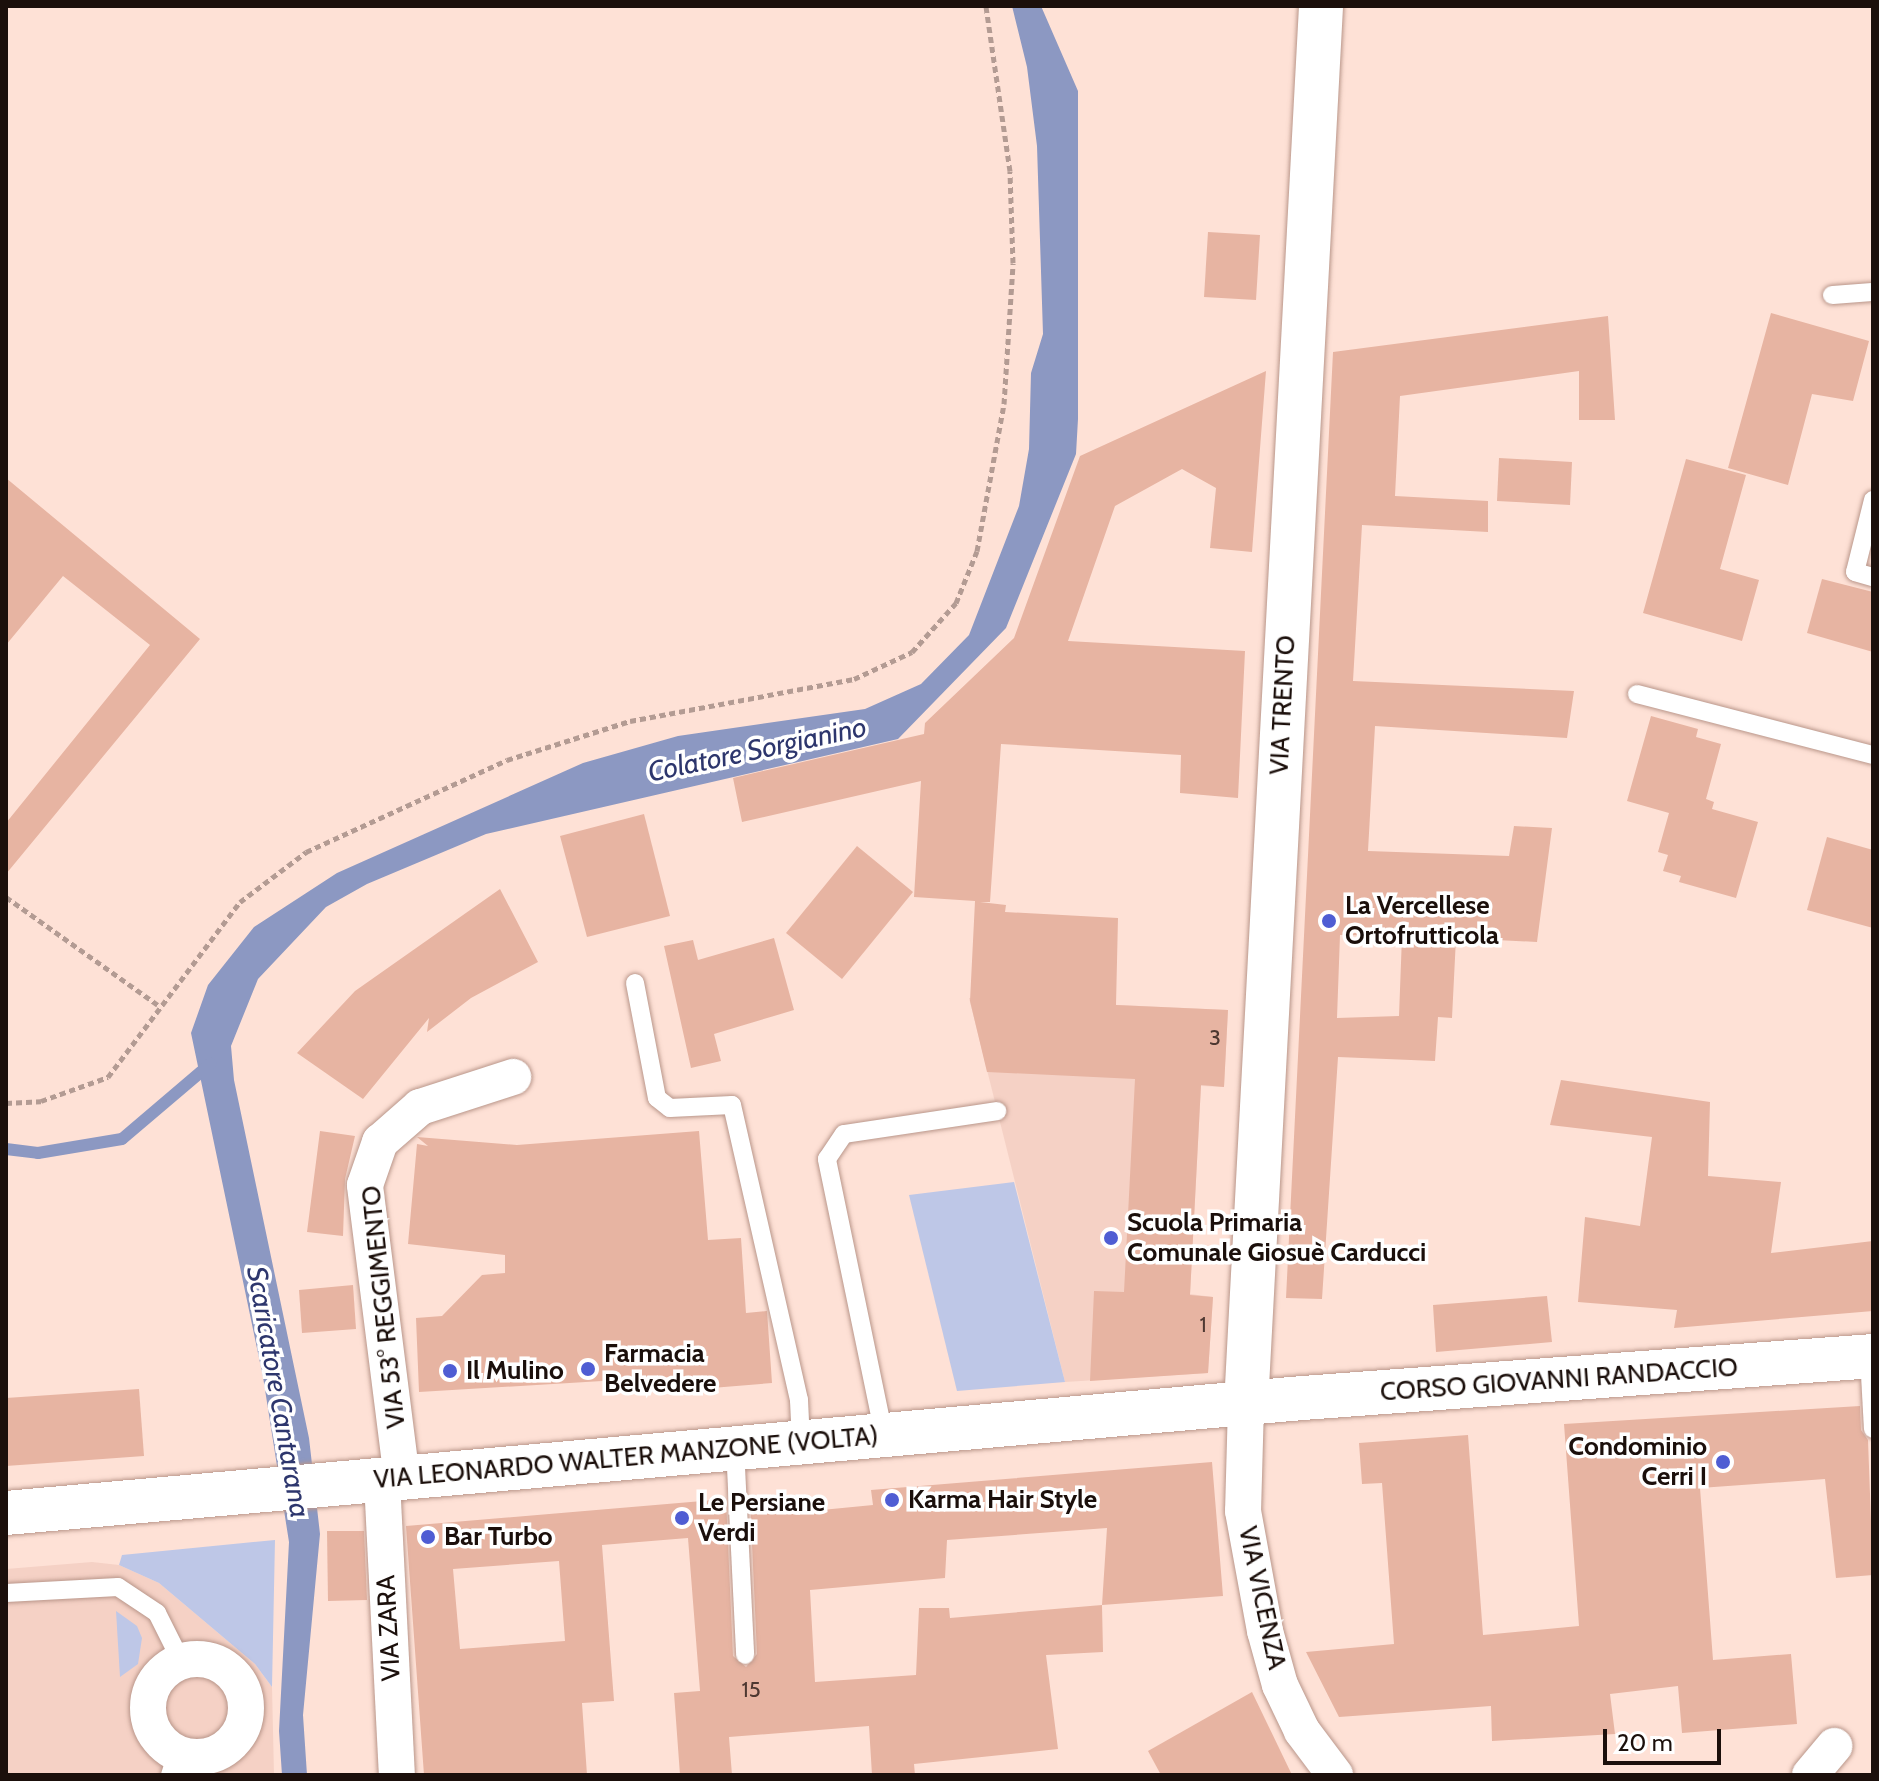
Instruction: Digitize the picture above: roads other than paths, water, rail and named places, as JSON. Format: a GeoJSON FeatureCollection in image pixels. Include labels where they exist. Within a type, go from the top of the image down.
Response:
{"type":"FeatureCollection","features":[{"type":"Feature","properties":{"kind":"main road","name":"VIA TRENTO"},"geometry":{"type":"LineString","coordinates":[[1246,1405],[1321,6]]}},
{"type":"Feature","properties":{"kind":"main road","name":"CORSO GIOVANNI RANDACCIO"},"geometry":{"type":"LineString","coordinates":[[1246,1405],[1871,1356]]}},
{"type":"Feature","properties":{"kind":"main road","name":"VIA LEONARDO WALTER MANZONE (VOLTA)"},"geometry":{"type":"LineString","coordinates":[[6,1513],[735,1447],[1246,1405]]}},
{"type":"Feature","properties":{"kind":"street","name":"VIA 53° REGGIMENTO"},"geometry":{"type":"LineString","coordinates":[[392,1480],[365,1185],[380,1142],[420,1107],[513,1077]]}},
{"type":"Feature","properties":{"kind":"street","name":"VIA VICENZA"},"geometry":{"type":"LineString","coordinates":[[1246,1405],[1243,1511],[1265,1631],[1280,1685],[1302,1731],[1335,1775]]}},
{"type":"Feature","properties":{"kind":"street","name":"VIA ZARA"},"geometry":{"type":"LineString","coordinates":[[392,1480],[397,1775]]}},
{"type":"Feature","properties":{"kind":"street"},"geometry":{"type":"LineString","coordinates":[[181,1661],[212,1661],[241,1685],[246,1706],[243,1724],[226,1764],[173,1764],[155,1734],[149,1716],[156,1681],[181,1661]]}},
{"type":"Feature","properties":{"kind":"street"},"geometry":{"type":"LineString","coordinates":[[1810,1775],[1834,1746]]}},
{"type":"Feature","properties":{"kind":"lane"},"geometry":{"type":"LineString","coordinates":[[1832,295],[1873,292]]}},
{"type":"Feature","properties":{"kind":"lane"},"geometry":{"type":"LineString","coordinates":[[1873,500],[1855,572],[1873,577]]}},
{"type":"Feature","properties":{"kind":"lane"},"geometry":{"type":"LineString","coordinates":[[1637,694],[1873,755]]}},
{"type":"Feature","properties":{"kind":"lane"},"geometry":{"type":"LineString","coordinates":[[635,983],[657,1098],[670,1108],[732,1105],[799,1400],[801,1442]]}},
{"type":"Feature","properties":{"kind":"lane"},"geometry":{"type":"LineString","coordinates":[[884,1435],[827,1159],[844,1134],[997,1111]]}},
{"type":"Feature","properties":{"kind":"lane"},"geometry":{"type":"LineString","coordinates":[[1871,1356],[1873,1429]]}},
{"type":"Feature","properties":{"kind":"lane"},"geometry":{"type":"LineString","coordinates":[[735,1447],[745,1655]]}},
{"type":"Feature","properties":{"kind":"lane"},"geometry":{"type":"LineString","coordinates":[[6,1593],[118,1587],[157,1613],[181,1661]]}},
{"type":"Feature","properties":{"kind":"water"},"geometry":{"type":"Polygon","coordinates":[[[1012,6],[1041,6],[1078,91],[1078,419],[1076,454],[1006,628],[898,739],[486,834],[367,884],[326,907],[258,979],[231,1046],[234,1080],[309,1438],[320,1534],[303,1715],[307,1775],[282,1775],[279,1731],[289,1542],[263,1377],[191,1033],[208,985],[254,927],[337,873],[583,763],[678,736],[865,709],[921,684],[969,635],[1019,506],[1029,449],[1031,373],[1043,334],[1037,146],[1027,67],[1012,6]]]}},
{"type":"Feature","properties":{"kind":"waterway"},"geometry":{"type":"LineString","coordinates":[[6,1149],[38,1153],[122,1139],[210,1064]]}},
{"type":"Feature","properties":{"kind":"place","name":"La Vercellese Ortofrutticola"},"geometry":{"type":"Point","coordinates":[1329,921]}},
{"type":"Feature","properties":{"kind":"place","name":"Scuola Primaria Comunale Giosuè Carducci"},"geometry":{"type":"Point","coordinates":[1111,1238]}},
{"type":"Feature","properties":{"kind":"place","name":"Farmacia Belvedere"},"geometry":{"type":"Point","coordinates":[588,1369]}},
{"type":"Feature","properties":{"kind":"place","name":"Il Mulino"},"geometry":{"type":"Point","coordinates":[450,1371]}},
{"type":"Feature","properties":{"kind":"place","name":"Condominio Cerri I"},"geometry":{"type":"Point","coordinates":[1723,1462]}},
{"type":"Feature","properties":{"kind":"place","name":"Karma Hair Style"},"geometry":{"type":"Point","coordinates":[892,1500]}},
{"type":"Feature","properties":{"kind":"place","name":"Le Persiane Verdi"},"geometry":{"type":"Point","coordinates":[682,1518]}},
{"type":"Feature","properties":{"kind":"place","name":"Bar Turbo"},"geometry":{"type":"Point","coordinates":[428,1537]}},
{"type":"Feature","properties":{"kind":"water label","name":"Colatore Sorgianino"},"geometry":{"type":"Point","coordinates":[757,749]}},
{"type":"Feature","properties":{"kind":"water label","name":"Scaricatore Cantarana"},"geometry":{"type":"Point","coordinates":[279,1392]}}]}
